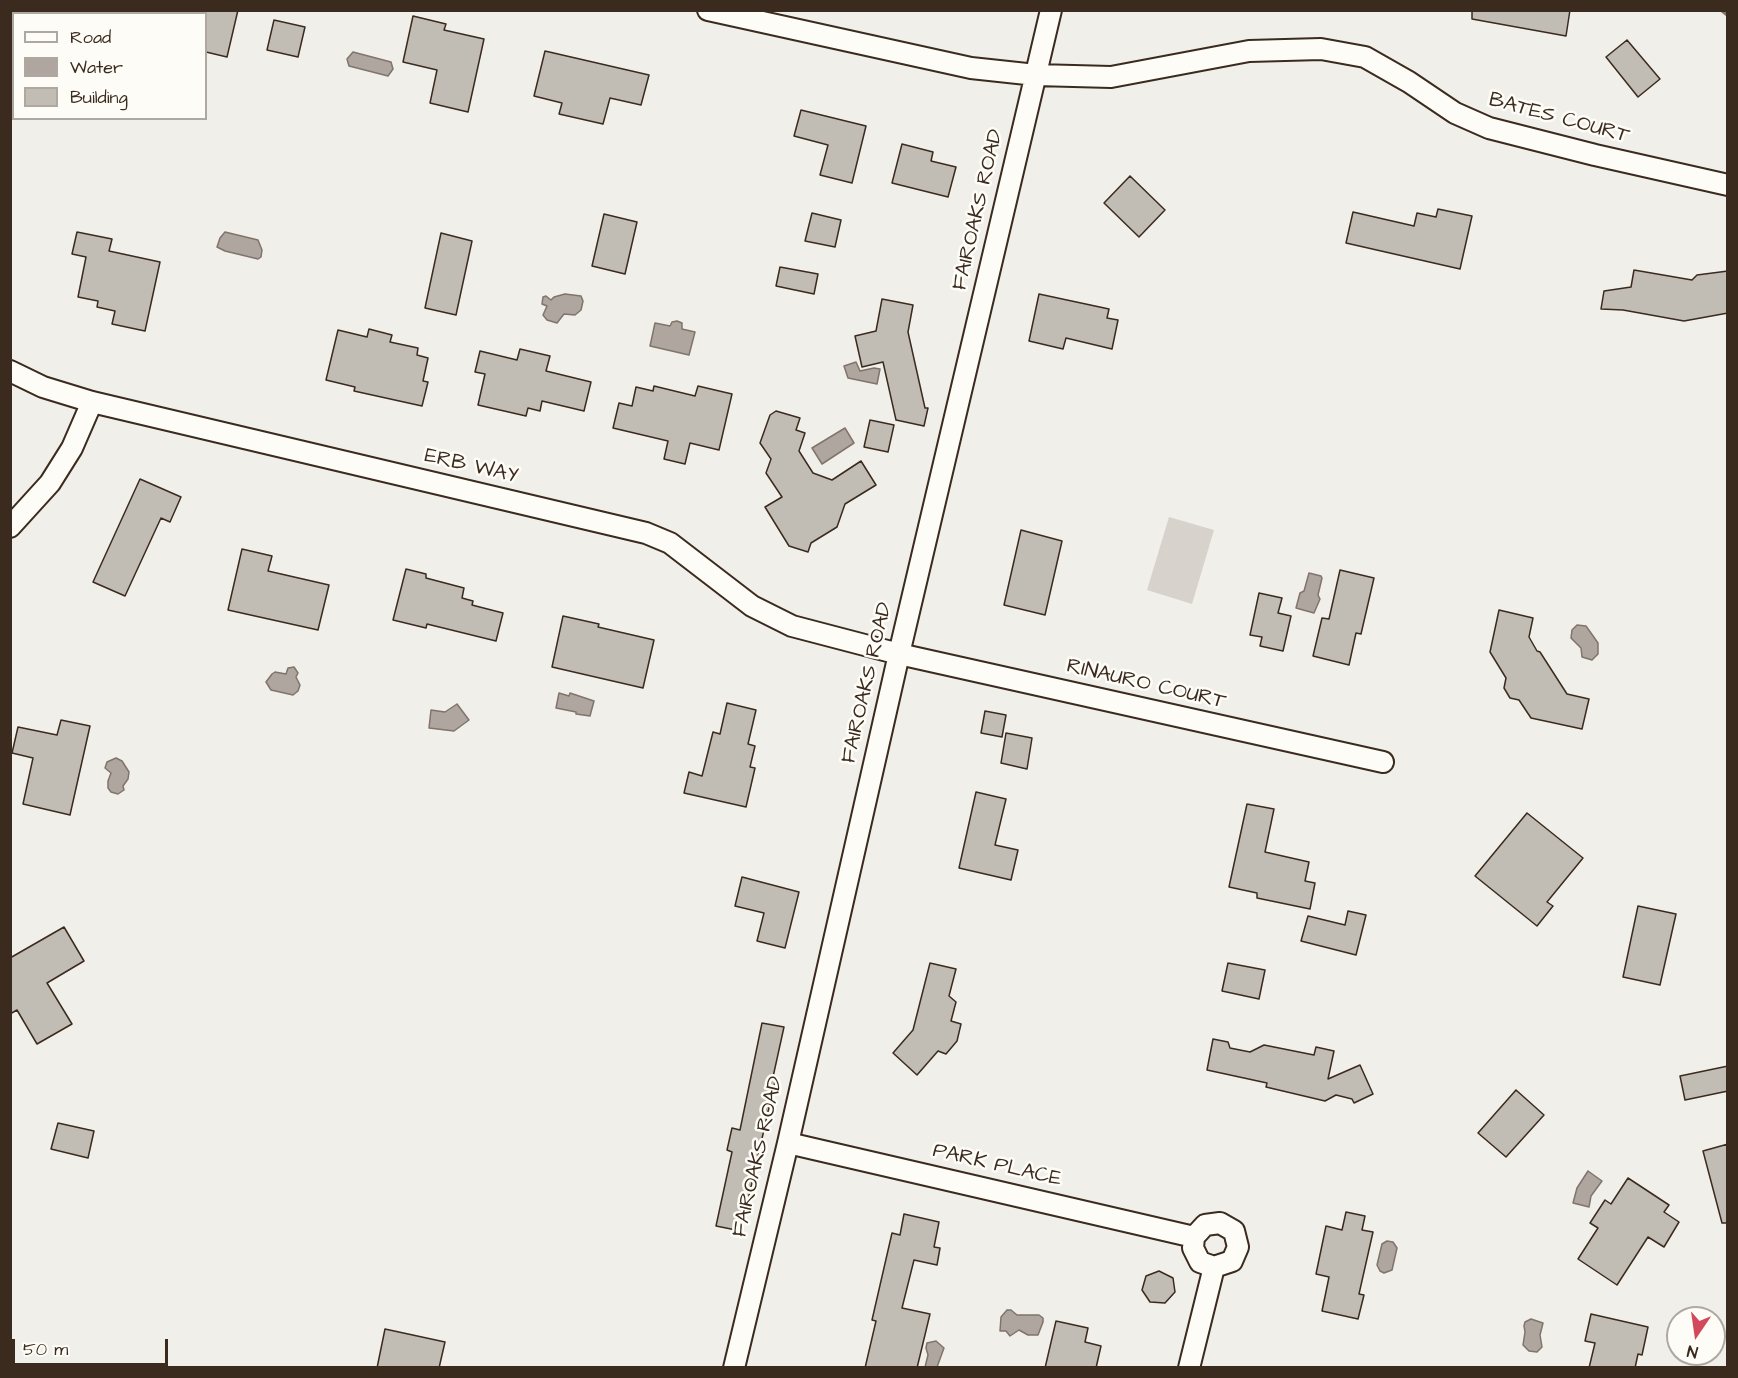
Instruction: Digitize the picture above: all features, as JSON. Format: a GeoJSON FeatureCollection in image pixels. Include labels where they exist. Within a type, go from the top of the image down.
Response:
{"type":"FeatureCollection","features":[{"type":"Feature","properties":{"kind":"street","name":"BATES COURT"},"geometry":{"type":"LineString","coordinates":[[708,10],[970,69],[1036,75],[1111,77],[1249,51],[1321,49],[1365,57],[1455,112],[1489,128],[1728,185]]}},
{"type":"Feature","properties":{"kind":"street","name":"FAIROAKS ROAD"},"geometry":{"type":"LineString","coordinates":[[734,1368],[1051,10]]}},
{"type":"Feature","properties":{"kind":"street","name":"ERB WAY"},"geometry":{"type":"LineString","coordinates":[[10,371],[43,387],[92,402],[646,533],[670,543],[752,606],[792,626],[899,654]]}},
{"type":"Feature","properties":{"kind":"street"},"geometry":{"type":"LineString","coordinates":[[10,527],[50,483],[72,448],[92,402]]}},
{"type":"Feature","properties":{"kind":"street","name":"RINAURO COURT"},"geometry":{"type":"LineString","coordinates":[[899,654],[1383,762]]}},
{"type":"Feature","properties":{"kind":"street","name":"PARK PLACE"},"geometry":{"type":"LineString","coordinates":[[788,1143],[1194,1237]]}},
{"type":"Feature","properties":{"kind":"street"},"geometry":{"type":"LineString","coordinates":[[1220,1223],[1234,1231],[1238,1247],[1232,1261],[1214,1268],[1200,1262],[1193,1248],[1194,1237],[1205,1225],[1220,1223]]}},
{"type":"Feature","properties":{"kind":"street"},"geometry":{"type":"LineString","coordinates":[[1189,1368],[1214,1268]]}},
{"type":"Feature","properties":{"kind":"shaded area"},"geometry":{"type":"Polygon","coordinates":[[[1169,517],[1214,530],[1192,604],[1147,590],[1169,517]]]}},
{"type":"Feature","properties":{"kind":"water"},"geometry":{"type":"Polygon","coordinates":[[[353,52],[391,62],[393,69],[388,76],[349,66],[347,59],[353,52]]]}},
{"type":"Feature","properties":{"kind":"water"},"geometry":{"type":"Polygon","coordinates":[[[225,232],[258,240],[262,250],[261,257],[258,259],[217,247],[225,232]]]}},
{"type":"Feature","properties":{"kind":"water"},"geometry":{"type":"Polygon","coordinates":[[[565,294],[581,296],[583,301],[581,310],[575,315],[564,314],[557,323],[547,320],[543,315],[547,306],[542,304],[543,297],[546,296],[551,300],[565,294]]]}},
{"type":"Feature","properties":{"kind":"water"},"geometry":{"type":"Polygon","coordinates":[[[672,322],[682,323],[682,329],[695,332],[689,355],[650,346],[655,323],[670,326],[672,322]]]}},
{"type":"Feature","properties":{"kind":"water"},"geometry":{"type":"Polygon","coordinates":[[[856,362],[860,371],[880,369],[877,384],[848,378],[844,366],[856,362]]]}},
{"type":"Feature","properties":{"kind":"water"},"geometry":{"type":"Polygon","coordinates":[[[845,428],[854,443],[822,464],[812,448],[845,428]]]}},
{"type":"Feature","properties":{"kind":"water"},"geometry":{"type":"Polygon","coordinates":[[[1309,573],[1322,578],[1318,595],[1320,599],[1314,613],[1296,608],[1309,573]]]}},
{"type":"Feature","properties":{"kind":"water"},"geometry":{"type":"Polygon","coordinates":[[[1577,625],[1586,626],[1598,643],[1598,654],[1592,660],[1582,657],[1581,648],[1571,638],[1572,630],[1577,625]]]}},
{"type":"Feature","properties":{"kind":"water"},"geometry":{"type":"Polygon","coordinates":[[[294,667],[298,673],[296,677],[300,685],[298,691],[293,695],[271,690],[266,682],[272,674],[275,672],[286,674],[288,668],[294,667]]]}},
{"type":"Feature","properties":{"kind":"water"},"geometry":{"type":"Polygon","coordinates":[[[559,693],[569,696],[570,693],[594,701],[590,716],[556,708],[559,693]]]}},
{"type":"Feature","properties":{"kind":"water"},"geometry":{"type":"Polygon","coordinates":[[[457,704],[469,720],[454,731],[429,728],[431,710],[445,712],[457,704]]]}},
{"type":"Feature","properties":{"kind":"water"},"geometry":{"type":"Polygon","coordinates":[[[116,758],[122,761],[129,772],[128,779],[123,786],[124,790],[118,794],[111,792],[108,788],[111,773],[105,768],[107,762],[116,758]]]}},
{"type":"Feature","properties":{"kind":"water"},"geometry":{"type":"Polygon","coordinates":[[[1588,1171],[1602,1181],[1591,1196],[1589,1207],[1573,1203],[1577,1188],[1588,1171]]]}},
{"type":"Feature","properties":{"kind":"water"},"geometry":{"type":"Polygon","coordinates":[[[1387,1241],[1393,1242],[1397,1248],[1392,1270],[1384,1273],[1377,1265],[1382,1244],[1387,1241]]]}},
{"type":"Feature","properties":{"kind":"water"},"geometry":{"type":"Polygon","coordinates":[[[1007,1310],[1017,1315],[1039,1315],[1043,1318],[1038,1335],[1028,1335],[1019,1330],[1010,1336],[1006,1331],[1000,1331],[1001,1317],[1007,1310]]]}},
{"type":"Feature","properties":{"kind":"water"},"geometry":{"type":"Polygon","coordinates":[[[1531,1319],[1543,1323],[1540,1335],[1542,1347],[1537,1352],[1529,1351],[1523,1345],[1525,1322],[1531,1319]]]}},
{"type":"Feature","properties":{"kind":"water"},"geometry":{"type":"Polygon","coordinates":[[[936,1341],[944,1348],[937,1367],[925,1367],[928,1355],[927,1343],[936,1341]]]}},
{"type":"Feature","properties":{"kind":"building"},"geometry":{"type":"Polygon","coordinates":[[[206,10],[238,10],[227,57],[207,52],[206,10]]]}},
{"type":"Feature","properties":{"kind":"building"},"geometry":{"type":"Polygon","coordinates":[[[1472,10],[1570,10],[1566,36],[1472,19],[1472,10]]]}},
{"type":"Feature","properties":{"kind":"building"},"geometry":{"type":"Polygon","coordinates":[[[413,16],[446,24],[444,30],[484,39],[468,112],[430,103],[437,70],[403,62],[413,16]]]}},
{"type":"Feature","properties":{"kind":"building"},"geometry":{"type":"Polygon","coordinates":[[[274,20],[305,27],[298,57],[267,50],[274,20]]]}},
{"type":"Feature","properties":{"kind":"building"},"geometry":{"type":"Polygon","coordinates":[[[1627,40],[1660,79],[1638,97],[1606,57],[1627,40]]]}},
{"type":"Feature","properties":{"kind":"building"},"geometry":{"type":"Polygon","coordinates":[[[545,51],[649,75],[641,105],[610,98],[603,124],[559,114],[562,103],[534,96],[545,51]]]}},
{"type":"Feature","properties":{"kind":"building"},"geometry":{"type":"Polygon","coordinates":[[[801,110],[866,126],[852,183],[820,175],[828,145],[794,136],[801,110]]]}},
{"type":"Feature","properties":{"kind":"building"},"geometry":{"type":"Polygon","coordinates":[[[902,144],[933,152],[931,161],[956,167],[948,197],[892,183],[902,144]]]}},
{"type":"Feature","properties":{"kind":"building"},"geometry":{"type":"Polygon","coordinates":[[[1130,176],[1165,210],[1139,237],[1104,203],[1130,176]]]}},
{"type":"Feature","properties":{"kind":"building"},"geometry":{"type":"Polygon","coordinates":[[[1438,209],[1472,216],[1460,269],[1346,243],[1353,212],[1414,226],[1417,213],[1436,217],[1438,209]]]}},
{"type":"Feature","properties":{"kind":"building"},"geometry":{"type":"Polygon","coordinates":[[[812,213],[841,220],[835,247],[805,241],[812,213]]]}},
{"type":"Feature","properties":{"kind":"building"},"geometry":{"type":"Polygon","coordinates":[[[604,214],[637,222],[625,274],[592,266],[604,214]]]}},
{"type":"Feature","properties":{"kind":"building"},"geometry":{"type":"Polygon","coordinates":[[[77,232],[112,239],[109,251],[160,262],[145,331],[112,324],[115,311],[97,307],[98,301],[78,297],[86,257],[72,254],[77,232]]]}},
{"type":"Feature","properties":{"kind":"building"},"geometry":{"type":"Polygon","coordinates":[[[441,233],[472,241],[456,315],[425,308],[441,233]]]}},
{"type":"Feature","properties":{"kind":"building"},"geometry":{"type":"Polygon","coordinates":[[[780,267],[818,274],[814,294],[776,286],[780,267]]]}},
{"type":"Feature","properties":{"kind":"building"},"geometry":{"type":"Polygon","coordinates":[[[1634,270],[1692,280],[1697,275],[1728,271],[1728,313],[1684,321],[1623,310],[1601,309],[1604,291],[1631,287],[1634,270]]]}},
{"type":"Feature","properties":{"kind":"building"},"geometry":{"type":"Polygon","coordinates":[[[1039,294],[1109,309],[1107,318],[1118,320],[1112,349],[1066,338],[1063,349],[1029,341],[1039,294]]]}},
{"type":"Feature","properties":{"kind":"building"},"geometry":{"type":"Polygon","coordinates":[[[882,299],[913,305],[908,332],[925,408],[928,408],[924,426],[896,420],[883,362],[862,367],[855,336],[876,331],[882,299]]]}},
{"type":"Feature","properties":{"kind":"building"},"geometry":{"type":"Polygon","coordinates":[[[369,329],[392,335],[390,342],[418,348],[417,355],[428,358],[423,381],[428,382],[422,406],[354,391],[355,387],[326,380],[338,330],[367,337],[369,329]]]}},
{"type":"Feature","properties":{"kind":"building"},"geometry":{"type":"Polygon","coordinates":[[[520,349],[550,356],[546,371],[591,382],[584,411],[542,401],[540,411],[528,408],[526,416],[478,405],[485,374],[475,372],[480,351],[517,360],[520,349]]]}},
{"type":"Feature","properties":{"kind":"building"},"geometry":{"type":"Polygon","coordinates":[[[654,386],[695,396],[698,386],[732,394],[719,450],[690,443],[685,464],[664,459],[668,441],[613,428],[619,403],[632,406],[636,387],[653,391],[654,386]]]}},
{"type":"Feature","properties":{"kind":"building"},"geometry":{"type":"Polygon","coordinates":[[[776,411],[800,418],[796,430],[805,433],[799,451],[813,473],[832,480],[861,461],[876,485],[845,504],[837,527],[811,543],[808,552],[789,546],[765,507],[782,497],[766,473],[771,459],[760,443],[770,415],[776,411]]]}},
{"type":"Feature","properties":{"kind":"building"},"geometry":{"type":"Polygon","coordinates":[[[870,420],[894,425],[888,452],[864,447],[870,420]]]}},
{"type":"Feature","properties":{"kind":"building"},"geometry":{"type":"Polygon","coordinates":[[[140,479],[181,497],[170,522],[161,518],[125,596],[93,582],[140,479]]]}},
{"type":"Feature","properties":{"kind":"building"},"geometry":{"type":"Polygon","coordinates":[[[1021,530],[1062,541],[1045,615],[1004,605],[1021,530]]]}},
{"type":"Feature","properties":{"kind":"building"},"geometry":{"type":"Polygon","coordinates":[[[242,549],[272,556],[268,571],[329,585],[318,630],[228,610],[242,549]]]}},
{"type":"Feature","properties":{"kind":"building"},"geometry":{"type":"Polygon","coordinates":[[[406,569],[426,574],[426,578],[464,588],[462,598],[473,601],[472,605],[503,613],[496,641],[427,624],[426,628],[393,620],[406,569]]]}},
{"type":"Feature","properties":{"kind":"building"},"geometry":{"type":"Polygon","coordinates":[[[1340,570],[1374,578],[1361,634],[1356,633],[1349,665],[1313,656],[1322,618],[1329,619],[1340,570]]]}},
{"type":"Feature","properties":{"kind":"building"},"geometry":{"type":"Polygon","coordinates":[[[1259,593],[1282,598],[1278,613],[1291,616],[1283,651],[1260,646],[1262,637],[1250,635],[1259,593]]]}},
{"type":"Feature","properties":{"kind":"building"},"geometry":{"type":"Polygon","coordinates":[[[1499,610],[1533,618],[1529,637],[1537,651],[1540,652],[1567,694],[1589,699],[1582,729],[1531,718],[1519,700],[1510,698],[1504,688],[1506,678],[1490,652],[1499,610]]]}},
{"type":"Feature","properties":{"kind":"building"},"geometry":{"type":"Polygon","coordinates":[[[563,616],[654,640],[643,688],[552,667],[563,616]]]}},
{"type":"Feature","properties":{"kind":"building"},"geometry":{"type":"Polygon","coordinates":[[[727,703],[756,710],[748,744],[755,746],[750,767],[755,768],[746,807],[684,793],[689,772],[702,776],[713,732],[720,734],[727,703]]]}},
{"type":"Feature","properties":{"kind":"building"},"geometry":{"type":"Polygon","coordinates":[[[985,711],[1006,715],[1002,737],[981,733],[985,711]]]}},
{"type":"Feature","properties":{"kind":"building"},"geometry":{"type":"Polygon","coordinates":[[[61,720],[90,726],[70,815],[23,804],[33,758],[12,753],[18,727],[57,735],[61,720]]]}},
{"type":"Feature","properties":{"kind":"building"},"geometry":{"type":"Polygon","coordinates":[[[1006,733],[1032,738],[1027,769],[1001,763],[1006,733]]]}},
{"type":"Feature","properties":{"kind":"building"},"geometry":{"type":"Polygon","coordinates":[[[976,792],[1006,799],[995,845],[1018,850],[1011,880],[959,868],[976,792]]]}},
{"type":"Feature","properties":{"kind":"building"},"geometry":{"type":"Polygon","coordinates":[[[1247,804],[1274,809],[1265,852],[1309,862],[1305,881],[1315,883],[1310,909],[1257,898],[1257,893],[1229,887],[1247,804]]]}},
{"type":"Feature","properties":{"kind":"building"},"geometry":{"type":"Polygon","coordinates":[[[1527,813],[1583,858],[1547,902],[1553,906],[1537,926],[1475,876],[1527,813]]]}},
{"type":"Feature","properties":{"kind":"building"},"geometry":{"type":"Polygon","coordinates":[[[742,877],[799,892],[785,948],[757,941],[764,913],[735,906],[742,877]]]}},
{"type":"Feature","properties":{"kind":"building"},"geometry":{"type":"Polygon","coordinates":[[[1638,906],[1676,914],[1660,985],[1623,977],[1638,906]]]}},
{"type":"Feature","properties":{"kind":"building"},"geometry":{"type":"Polygon","coordinates":[[[1348,911],[1366,915],[1356,955],[1301,941],[1308,916],[1345,925],[1348,911]]]}},
{"type":"Feature","properties":{"kind":"building"},"geometry":{"type":"Polygon","coordinates":[[[64,927],[84,961],[47,983],[72,1024],[37,1044],[17,1010],[10,1014],[10,958],[64,927]]]}},
{"type":"Feature","properties":{"kind":"building"},"geometry":{"type":"Polygon","coordinates":[[[930,963],[956,969],[949,996],[956,1002],[951,1021],[961,1024],[957,1041],[946,1054],[938,1051],[917,1075],[893,1053],[913,1030],[930,963]]]}},
{"type":"Feature","properties":{"kind":"building"},"geometry":{"type":"Polygon","coordinates":[[[1228,963],[1265,970],[1259,999],[1222,991],[1228,963]]]}},
{"type":"Feature","properties":{"kind":"building"},"geometry":{"type":"Polygon","coordinates":[[[762,1023],[784,1027],[773,1077],[776,1077],[741,1231],[716,1226],[732,1152],[727,1150],[732,1128],[740,1130],[762,1023]]]}},
{"type":"Feature","properties":{"kind":"building"},"geometry":{"type":"Polygon","coordinates":[[[1213,1039],[1228,1042],[1230,1048],[1250,1052],[1264,1045],[1314,1055],[1316,1047],[1334,1051],[1328,1079],[1360,1065],[1373,1094],[1354,1103],[1352,1099],[1336,1095],[1325,1101],[1266,1087],[1267,1083],[1207,1070],[1213,1039]]]}},
{"type":"Feature","properties":{"kind":"building"},"geometry":{"type":"Polygon","coordinates":[[[1728,1066],[1728,1091],[1685,1100],[1680,1076],[1728,1066]]]}},
{"type":"Feature","properties":{"kind":"building"},"geometry":{"type":"Polygon","coordinates":[[[1516,1090],[1544,1115],[1506,1157],[1478,1133],[1516,1090]]]}},
{"type":"Feature","properties":{"kind":"building"},"geometry":{"type":"Polygon","coordinates":[[[58,1123],[94,1131],[88,1158],[51,1149],[58,1123]]]}},
{"type":"Feature","properties":{"kind":"building"},"geometry":{"type":"Polygon","coordinates":[[[1728,1144],[1728,1223],[1722,1223],[1703,1151],[1728,1144]]]}},
{"type":"Feature","properties":{"kind":"building"},"geometry":{"type":"Polygon","coordinates":[[[1628,1178],[1669,1205],[1664,1212],[1679,1222],[1664,1247],[1648,1237],[1617,1285],[1578,1259],[1598,1228],[1590,1223],[1605,1200],[1611,1204],[1628,1178]]]}},
{"type":"Feature","properties":{"kind":"building"},"geometry":{"type":"Polygon","coordinates":[[[1346,1212],[1365,1216],[1362,1230],[1373,1232],[1359,1294],[1364,1295],[1358,1319],[1322,1311],[1329,1277],[1316,1274],[1326,1226],[1342,1230],[1346,1212]]]}},
{"type":"Feature","properties":{"kind":"building"},"geometry":{"type":"Polygon","coordinates":[[[904,1214],[939,1222],[934,1247],[940,1248],[937,1265],[914,1260],[902,1308],[930,1314],[917,1368],[865,1368],[876,1321],[872,1320],[892,1233],[900,1235],[904,1214]]]}},
{"type":"Feature","properties":{"kind":"building"},"geometry":{"type":"Polygon","coordinates":[[[1159,1271],[1173,1278],[1175,1292],[1165,1303],[1150,1302],[1142,1290],[1146,1276],[1159,1271]]]}},
{"type":"Feature","properties":{"kind":"building"},"geometry":{"type":"Polygon","coordinates":[[[1591,1314],[1648,1327],[1642,1355],[1638,1354],[1635,1368],[1589,1368],[1595,1343],[1585,1341],[1591,1314]]]}},
{"type":"Feature","properties":{"kind":"building"},"geometry":{"type":"Polygon","coordinates":[[[1056,1321],[1088,1328],[1085,1342],[1101,1346],[1096,1368],[1045,1368],[1056,1321]]]}},
{"type":"Feature","properties":{"kind":"building"},"geometry":{"type":"Polygon","coordinates":[[[385,1329],[445,1342],[439,1368],[377,1368],[385,1329]]]}},
{"type":"Feature","properties":{"kind":"waterway"},"geometry":{"type":"LineString","coordinates":[[1723,10],[1728,14]]}}]}
